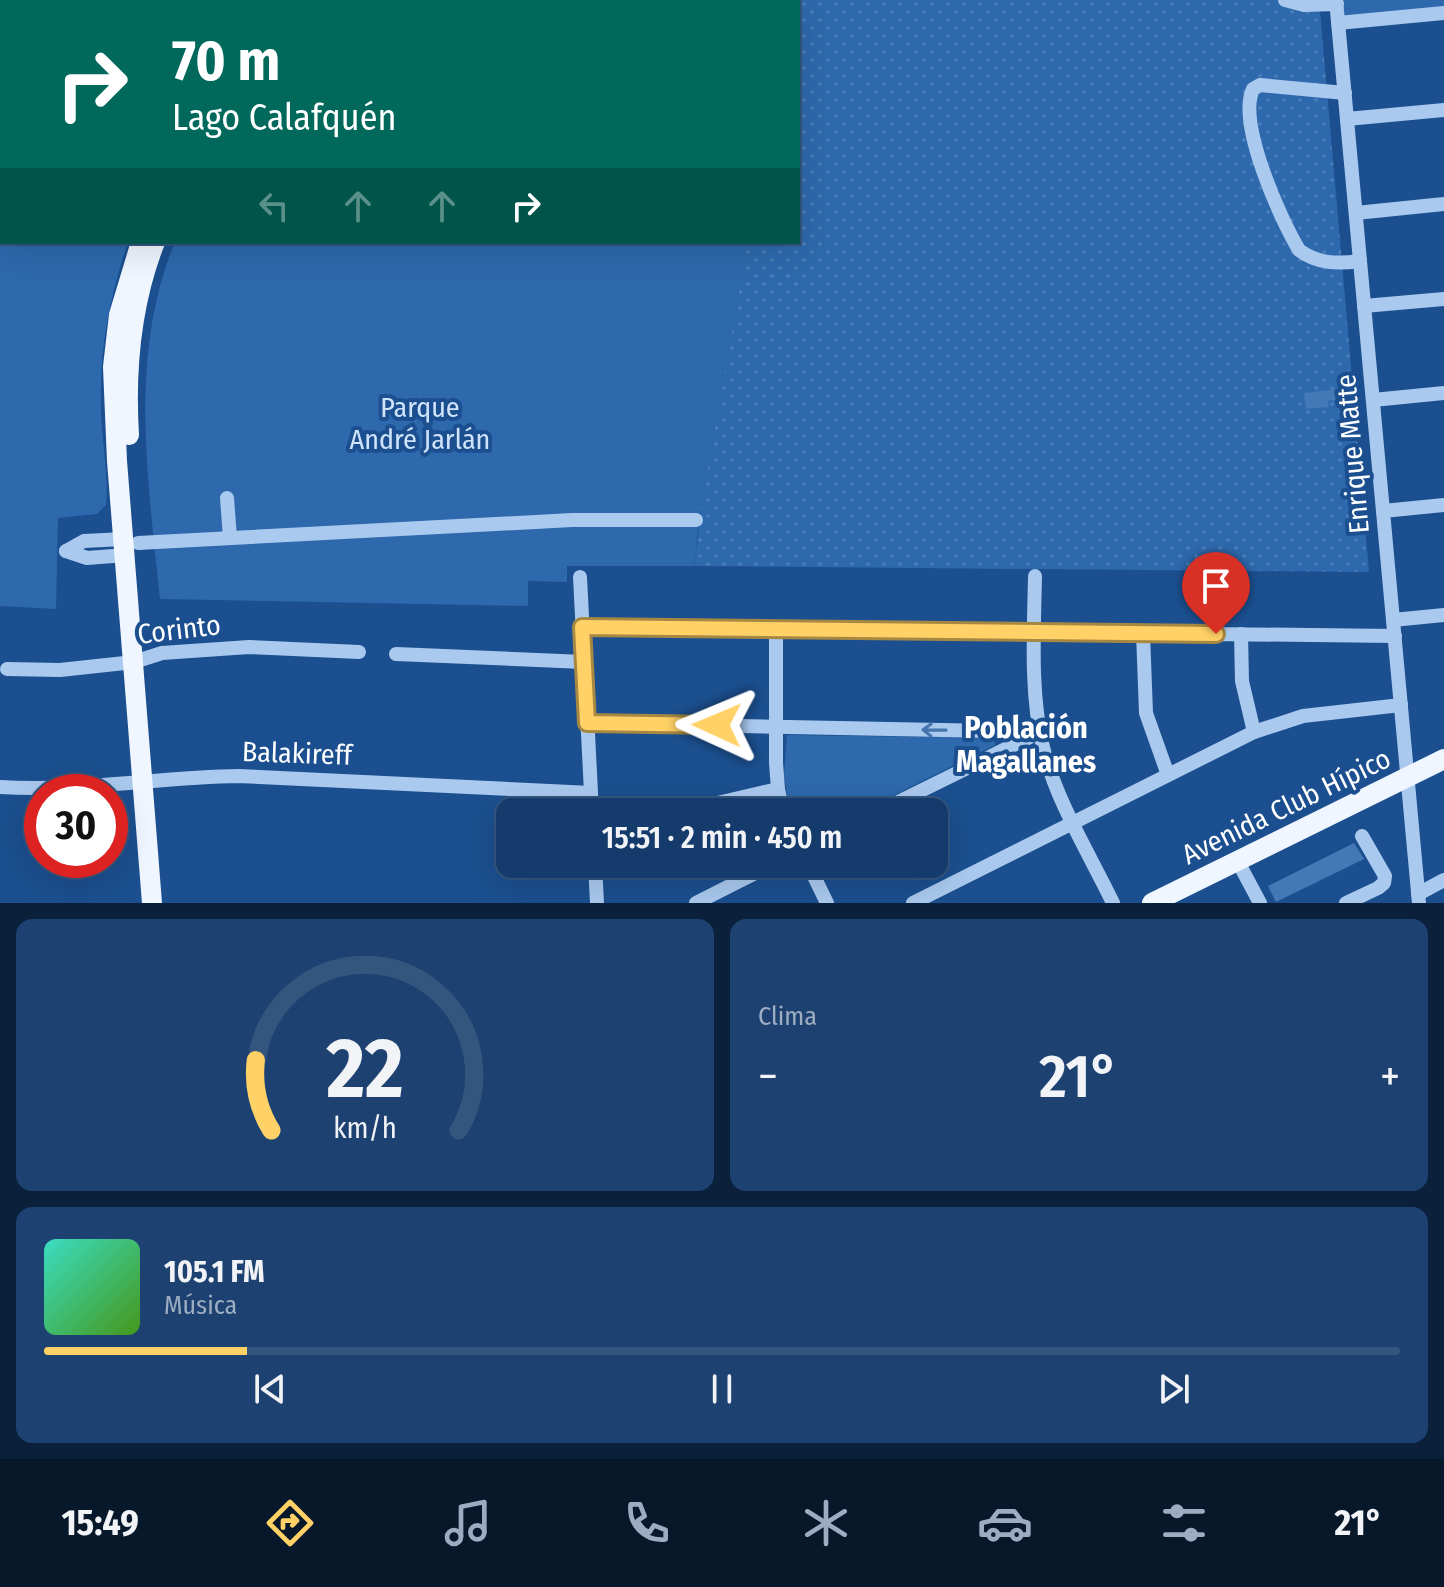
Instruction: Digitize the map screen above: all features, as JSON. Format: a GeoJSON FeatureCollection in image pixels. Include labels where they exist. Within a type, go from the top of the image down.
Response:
{"type":"FeatureCollection","features":[{"type":"Feature","properties":{"kind":"main road"},"geometry":{"type":"LineString","coordinates":[[140,244],[119,315],[113,367],[150,781],[165,903]]}},
{"type":"Feature","properties":{"kind":"main road"},"geometry":{"type":"LineString","coordinates":[[129,546],[130,351],[136,305],[154,244]]}},
{"type":"Feature","properties":{"kind":"main road","name":"Avenida Club Hípico"},"geometry":{"type":"LineString","coordinates":[[1161,901],[1237,860],[1444,759]]}},
{"type":"Feature","properties":{"kind":"main road"},"geometry":{"type":"LineString","coordinates":[[150,781],[152,903]]}},
{"type":"Feature","properties":{"kind":"street"},"geometry":{"type":"LineString","coordinates":[[1285,0],[1304,5],[1336,2]]}},
{"type":"Feature","properties":{"kind":"street","name":"Enrique Matte"},"geometry":{"type":"LineString","coordinates":[[1336,2],[1418,899]]}},
{"type":"Feature","properties":{"kind":"street"},"geometry":{"type":"LineString","coordinates":[[1338,23],[1444,13]]}},
{"type":"Feature","properties":{"kind":"street"},"geometry":{"type":"LineString","coordinates":[[1345,93],[1260,85],[1253,89],[1249,105],[1255,148],[1261,166],[1299,250],[1309,258],[1322,261],[1342,264],[1360,261]]}},
{"type":"Feature","properties":{"kind":"street"},"geometry":{"type":"LineString","coordinates":[[1347,119],[1444,110]]}},
{"type":"Feature","properties":{"kind":"street"},"geometry":{"type":"LineString","coordinates":[[1356,213],[1444,204]]}},
{"type":"Feature","properties":{"kind":"street"},"geometry":{"type":"LineString","coordinates":[[1364,306],[1444,299]]}},
{"type":"Feature","properties":{"kind":"street"},"geometry":{"type":"LineString","coordinates":[[1373,400],[1444,393]]}},
{"type":"Feature","properties":{"kind":"street"},"geometry":{"type":"LineString","coordinates":[[227,498],[230,538]]}},
{"type":"Feature","properties":{"kind":"street"},"geometry":{"type":"LineString","coordinates":[[1383,511],[1444,505]]}},
{"type":"Feature","properties":{"kind":"street"},"geometry":{"type":"LineString","coordinates":[[129,546],[572,520],[696,520]]}},
{"type":"Feature","properties":{"kind":"street"},"geometry":{"type":"LineString","coordinates":[[1035,576],[1034,631],[1040,732],[1049,769],[1113,903]]}},
{"type":"Feature","properties":{"kind":"street"},"geometry":{"type":"LineString","coordinates":[[580,577],[591,798]]}},
{"type":"Feature","properties":{"kind":"street"},"geometry":{"type":"LineString","coordinates":[[1393,620],[1444,615]]}},
{"type":"Feature","properties":{"kind":"street"},"geometry":{"type":"LineString","coordinates":[[582,627],[1395,636]]}},
{"type":"Feature","properties":{"kind":"street"},"geometry":{"type":"LineString","coordinates":[[776,629],[780,798]]}},
{"type":"Feature","properties":{"kind":"street"},"geometry":{"type":"LineString","coordinates":[[1143,633],[1146,713],[1168,775]]}},
{"type":"Feature","properties":{"kind":"street"},"geometry":{"type":"LineString","coordinates":[[1241,634],[1242,681],[1254,732]]}},
{"type":"Feature","properties":{"kind":"street","name":"Corinto"},"geometry":{"type":"LineString","coordinates":[[7,669],[60,670],[249,647],[359,652]]}},
{"type":"Feature","properties":{"kind":"street"},"geometry":{"type":"LineString","coordinates":[[396,654],[584,662]]}},
{"type":"Feature","properties":{"kind":"street"},"geometry":{"type":"LineString","coordinates":[[913,903],[1254,732],[1303,716],[1401,705]]}},
{"type":"Feature","properties":{"kind":"street"},"geometry":{"type":"LineString","coordinates":[[587,723],[1040,732]]}},
{"type":"Feature","properties":{"kind":"street"},"geometry":{"type":"LineString","coordinates":[[906,798],[1040,732]]}},
{"type":"Feature","properties":{"kind":"street","name":"Balakireff"},"geometry":{"type":"LineString","coordinates":[[0,787],[74,788],[189,776],[238,776],[591,793]]}},
{"type":"Feature","properties":{"kind":"street"},"geometry":{"type":"LineString","coordinates":[[739,798],[778,789]]}},
{"type":"Feature","properties":{"kind":"street"},"geometry":{"type":"LineString","coordinates":[[1346,903],[1384,883],[1385,876],[1362,836]]}},
{"type":"Feature","properties":{"kind":"street"},"geometry":{"type":"LineString","coordinates":[[1237,860],[1260,903]]}},
{"type":"Feature","properties":{"kind":"street"},"geometry":{"type":"LineString","coordinates":[[596,878],[597,903]]}},
{"type":"Feature","properties":{"kind":"street"},"geometry":{"type":"LineString","coordinates":[[696,903],[745,878]]}},
{"type":"Feature","properties":{"kind":"street"},"geometry":{"type":"LineString","coordinates":[[815,878],[827,903]]}},
{"type":"Feature","properties":{"kind":"street"},"geometry":{"type":"LineString","coordinates":[[1418,899],[1444,880]]}},
{"type":"Feature","properties":{"kind":"green space"},"geometry":{"type":"Polygon","coordinates":[[[800,0],[1319,0],[1369,572],[694,566],[701,511],[711,244],[800,244],[800,0]]]}},
{"type":"Feature","properties":{"kind":"green space"},"geometry":{"type":"Polygon","coordinates":[[[1341,0],[1444,0],[1444,9],[1343,20],[1341,0]]]}},
{"type":"Feature","properties":{"kind":"green space"},"geometry":{"type":"Polygon","coordinates":[[[0,244],[127,244],[111,303],[102,364],[101,418],[106,505],[97,514],[58,518],[56,609],[0,606],[0,244]]]}},
{"type":"Feature","properties":{"kind":"green space","name":"Parque André Jarlán"},"geometry":{"type":"Polygon","coordinates":[[[174,244],[748,244],[699,520],[694,566],[567,566],[567,582],[528,581],[528,606],[160,599],[145,419],[151,329],[160,285],[174,244]]]}},
{"type":"Feature","properties":{"kind":"green space"},"geometry":{"type":"Polygon","coordinates":[[[787,735],[994,738],[995,745],[888,798],[788,798],[784,776],[787,735]]]}},
{"type":"Feature","properties":{"kind":"building"},"geometry":{"type":"Polygon","coordinates":[[[1338,389],[1340,400],[1328,401],[1329,407],[1306,409],[1304,393],[1338,389]]]}},
{"type":"Feature","properties":{"kind":"building"},"geometry":{"type":"Polygon","coordinates":[[[1354,843],[1364,859],[1276,902],[1268,886],[1354,843]]]}},
{"type":"Feature","properties":{"kind":"district","name":"Población Magallanes"},"geometry":{"type":"Point","coordinates":[1026,745]}},
{"type":"Feature","properties":{"kind":"route"},"geometry":{"type":"LineString","coordinates":[[717,725],[587,723],[582,627],[1216,634]]}}]}
